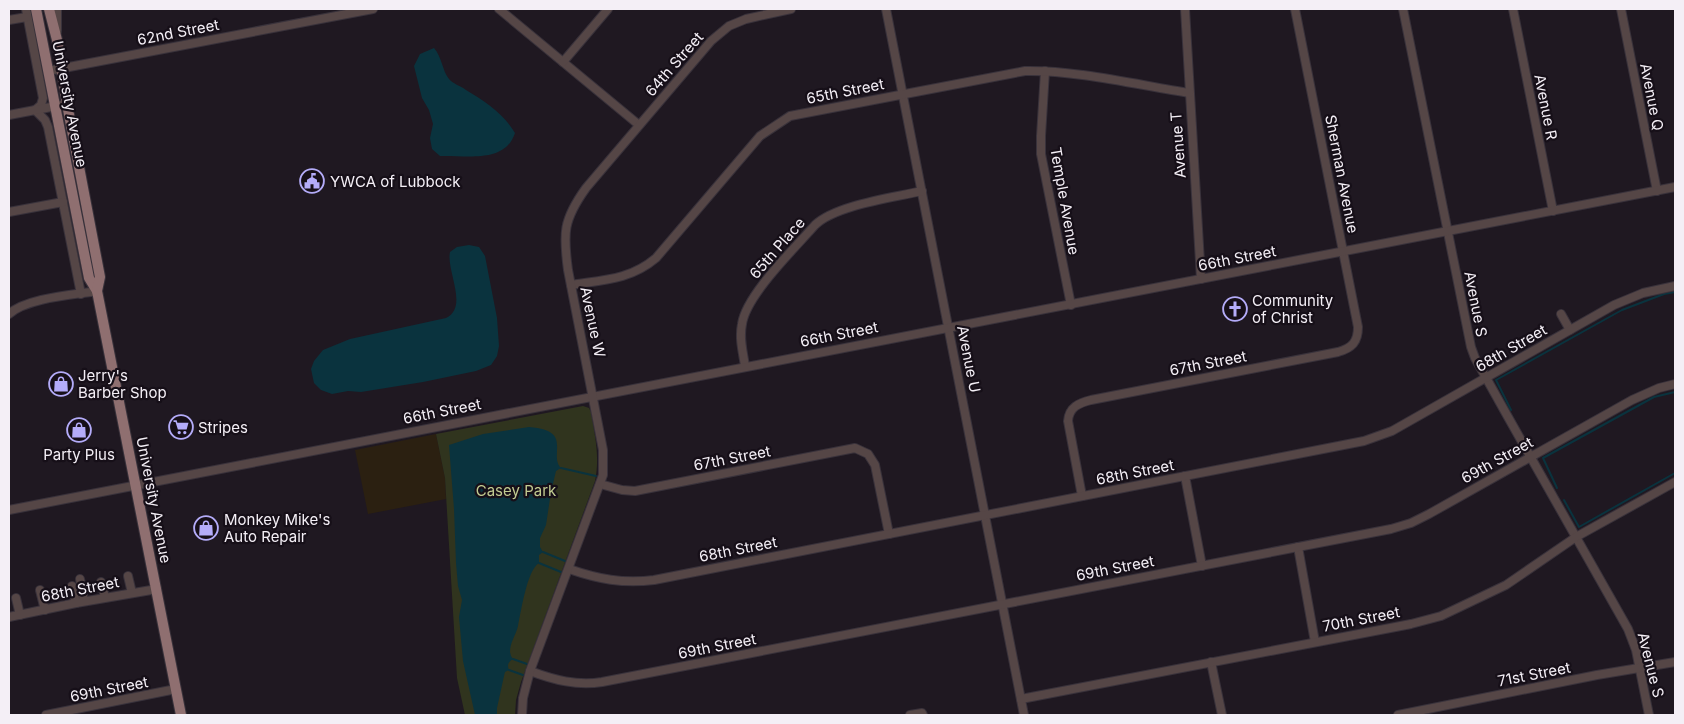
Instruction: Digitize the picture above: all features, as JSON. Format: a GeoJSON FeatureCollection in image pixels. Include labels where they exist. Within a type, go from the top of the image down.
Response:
{"type":"FeatureCollection","features":[{"type":"Feature","properties":{"kind":"main road","name":"University Avenue"},"geometry":{"type":"LineString","coordinates":[[36,9],[88,278],[97,291],[181,715]]}},
{"type":"Feature","properties":{"kind":"main road","name":"University Avenue"},"geometry":{"type":"LineString","coordinates":[[49,9],[57,40],[66,104],[100,277],[97,291]]}},
{"type":"Feature","properties":{"kind":"street"},"geometry":{"type":"LineString","coordinates":[[57,9],[57,40]]}},
{"type":"Feature","properties":{"kind":"street","name":"62nd Street"},"geometry":{"type":"LineString","coordinates":[[48,72],[373,9]]}},
{"type":"Feature","properties":{"kind":"street"},"geometry":{"type":"LineString","coordinates":[[499,9],[639,126]]}},
{"type":"Feature","properties":{"kind":"street"},"geometry":{"type":"LineString","coordinates":[[563,62],[608,9]]}},
{"type":"Feature","properties":{"kind":"street","name":"64th Street"},"geometry":{"type":"LineString","coordinates":[[639,126],[711,40],[729,26],[746,19],[791,9]]}},
{"type":"Feature","properties":{"kind":"street","name":"Avenue U"},"geometry":{"type":"LineString","coordinates":[[886,9],[1024,715]]}},
{"type":"Feature","properties":{"kind":"street","name":"Avenue T"},"geometry":{"type":"LineString","coordinates":[[1185,9],[1201,279]]}},
{"type":"Feature","properties":{"kind":"street","name":"Sherman Avenue"},"geometry":{"type":"LineString","coordinates":[[1295,9],[1358,327],[1358,335],[1354,344]]}},
{"type":"Feature","properties":{"kind":"street","name":"Avenue S"},"geometry":{"type":"LineString","coordinates":[[1403,9],[1468,335],[1475,358],[1628,629],[1636,650],[1649,715]]}},
{"type":"Feature","properties":{"kind":"street","name":"Avenue R"},"geometry":{"type":"LineString","coordinates":[[1513,9],[1553,212]]}},
{"type":"Feature","properties":{"kind":"street","name":"Avenue Q"},"geometry":{"type":"LineString","coordinates":[[1621,9],[1657,191]]}},
{"type":"Feature","properties":{"kind":"street"},"geometry":{"type":"LineString","coordinates":[[9,20],[27,13],[43,98],[41,105],[35,110]]}},
{"type":"Feature","properties":{"kind":"street","name":"65th Street"},"geometry":{"type":"LineString","coordinates":[[571,285],[635,273],[646,267],[656,258],[760,136],[790,116],[1024,71],[1045,71],[1084,76],[1189,93]]}},
{"type":"Feature","properties":{"kind":"street","name":"Temple Avenue"},"geometry":{"type":"LineString","coordinates":[[1045,71],[1041,154],[1071,305]]}},
{"type":"Feature","properties":{"kind":"street"},"geometry":{"type":"LineString","coordinates":[[9,115],[66,104]]}},
{"type":"Feature","properties":{"kind":"street"},"geometry":{"type":"LineString","coordinates":[[35,110],[48,126],[81,294]]}},
{"type":"Feature","properties":{"kind":"street","name":"Avenue W"},"geometry":{"type":"LineString","coordinates":[[522,715],[522,698],[530,671],[603,475],[604,450],[571,285],[565,244],[565,230],[571,212],[586,188],[639,126]]}},
{"type":"Feature","properties":{"kind":"street","name":"66th Street"},"geometry":{"type":"LineString","coordinates":[[9,510],[1675,187]]}},
{"type":"Feature","properties":{"kind":"street","name":"65th Place"},"geometry":{"type":"LineString","coordinates":[[745,366],[740,338],[742,322],[747,308],[757,292],[815,225],[824,218],[847,208],[922,191]]}},
{"type":"Feature","properties":{"kind":"street"},"geometry":{"type":"LineString","coordinates":[[9,212],[63,202]]}},
{"type":"Feature","properties":{"kind":"street","name":"68th Street"},"geometry":{"type":"LineString","coordinates":[[569,569],[604,580],[642,582],[1374,439],[1392,431],[1626,299],[1675,286]]}},
{"type":"Feature","properties":{"kind":"street"},"geometry":{"type":"LineString","coordinates":[[9,314],[18,307],[35,302],[97,291]]}},
{"type":"Feature","properties":{"kind":"street"},"geometry":{"type":"LineString","coordinates":[[1561,314],[1570,330]]}},
{"type":"Feature","properties":{"kind":"street","name":"67th Street"},"geometry":{"type":"LineString","coordinates":[[1082,496],[1069,428],[1070,412],[1077,405],[1092,400],[1338,352],[1350,348],[1354,344]]}},
{"type":"Feature","properties":{"kind":"street","name":"69th Street"},"geometry":{"type":"LineString","coordinates":[[530,671],[560,681],[584,684],[602,682],[1391,529],[1411,523],[1632,400],[1658,388],[1675,384]]}},
{"type":"Feature","properties":{"kind":"street","name":"67th Street"},"geometry":{"type":"LineString","coordinates":[[600,484],[622,490],[635,491],[847,449],[861,450],[872,459],[876,470],[889,534]]}},
{"type":"Feature","properties":{"kind":"street"},"geometry":{"type":"LineString","coordinates":[[1185,476],[1202,566]]}},
{"type":"Feature","properties":{"kind":"street","name":"70th Street"},"geometry":{"type":"LineString","coordinates":[[1021,699],[1441,616],[1506,585],[1576,537],[1675,482]]}},
{"type":"Feature","properties":{"kind":"street"},"geometry":{"type":"LineString","coordinates":[[1298,547],[1316,642]]}},
{"type":"Feature","properties":{"kind":"street"},"geometry":{"type":"LineString","coordinates":[[128,576],[132,593]]}},
{"type":"Feature","properties":{"kind":"street"},"geometry":{"type":"LineString","coordinates":[[80,579],[84,601]]}},
{"type":"Feature","properties":{"kind":"street"},"geometry":{"type":"LineString","coordinates":[[101,582],[105,597]]}},
{"type":"Feature","properties":{"kind":"street"},"geometry":{"type":"LineString","coordinates":[[72,586],[76,603]]}},
{"type":"Feature","properties":{"kind":"street","name":"68th Street"},"geometry":{"type":"LineString","coordinates":[[9,617],[105,597],[157,589]]}},
{"type":"Feature","properties":{"kind":"street"},"geometry":{"type":"LineString","coordinates":[[40,590],[45,610]]}},
{"type":"Feature","properties":{"kind":"street"},"geometry":{"type":"LineString","coordinates":[[16,598],[20,615]]}},
{"type":"Feature","properties":{"kind":"street"},"geometry":{"type":"LineString","coordinates":[[1211,662],[1222,715]]}},
{"type":"Feature","properties":{"kind":"street","name":"71st Street"},"geometry":{"type":"LineString","coordinates":[[1398,715],[1675,662]]}},
{"type":"Feature","properties":{"kind":"street","name":"69th Street"},"geometry":{"type":"LineString","coordinates":[[46,715],[176,690]]}},
{"type":"Feature","properties":{"kind":"street"},"geometry":{"type":"LineString","coordinates":[[910,715],[922,714]]}},
{"type":"Feature","properties":{"kind":"shaded area"},"geometry":{"type":"Polygon","coordinates":[[[436,434],[445,478],[446,499],[368,514],[355,450],[436,434]]]}},
{"type":"Feature","properties":{"kind":"green space","name":"Casey Park"},"geometry":{"type":"Polygon","coordinates":[[[583,406],[589,408],[591,412],[594,430],[597,455],[595,481],[521,682],[516,700],[515,715],[465,715],[457,678],[445,478],[436,434],[583,406]]]}},
{"type":"Feature","properties":{"kind":"water"},"geometry":{"type":"Polygon","coordinates":[[[434,48],[451,81],[487,103],[511,126],[515,133],[510,143],[503,150],[484,156],[440,156],[432,149],[430,138],[433,124],[429,110],[422,98],[414,66],[420,54],[434,48]]]}},
{"type":"Feature","properties":{"kind":"water"},"geometry":{"type":"Polygon","coordinates":[[[469,245],[479,247],[485,256],[497,318],[499,346],[497,356],[491,365],[476,371],[361,392],[348,391],[332,394],[321,390],[314,383],[311,369],[314,361],[323,350],[350,339],[446,318],[453,313],[456,306],[456,297],[450,252],[457,247],[469,245]]]}},
{"type":"Feature","properties":{"kind":"water","name":"Casey Park"},"geometry":{"type":"Polygon","coordinates":[[[529,427],[543,429],[551,433],[555,438],[558,463],[561,468],[556,471],[546,525],[540,538],[540,547],[543,552],[539,555],[539,563],[528,582],[518,626],[510,648],[513,659],[508,664],[509,670],[505,672],[497,715],[475,715],[463,661],[459,617],[462,600],[458,586],[456,563],[449,445],[483,434],[529,427]]]}},
{"type":"Feature","properties":{"kind":"waterway"},"geometry":{"type":"LineString","coordinates":[[1511,410],[1496,380],[1622,310],[1664,294],[1675,292]]}},
{"type":"Feature","properties":{"kind":"waterway"},"geometry":{"type":"LineString","coordinates":[[1557,488],[1543,458],[1654,397],[1675,392]]}},
{"type":"Feature","properties":{"kind":"waterway"},"geometry":{"type":"LineString","coordinates":[[561,468],[596,476]]}},
{"type":"Feature","properties":{"kind":"waterway"},"geometry":{"type":"LineString","coordinates":[[1564,500],[1579,527],[1675,473]]}},
{"type":"Feature","properties":{"kind":"waterway"},"geometry":{"type":"LineString","coordinates":[[543,552],[565,561]]}},
{"type":"Feature","properties":{"kind":"waterway"},"geometry":{"type":"LineString","coordinates":[[539,563],[561,572]]}},
{"type":"Feature","properties":{"kind":"waterway"},"geometry":{"type":"LineString","coordinates":[[513,659],[527,664]]}},
{"type":"Feature","properties":{"kind":"waterway"},"geometry":{"type":"LineString","coordinates":[[509,670],[523,675]]}},
{"type":"Feature","properties":{"kind":"place","name":"YWCA of Lubbock"},"geometry":{"type":"Point","coordinates":[312,181]}},
{"type":"Feature","properties":{"kind":"place","name":"Community of Christ"},"geometry":{"type":"Point","coordinates":[1235,309]}},
{"type":"Feature","properties":{"kind":"place","name":"Jerry's Barber Shop"},"geometry":{"type":"Point","coordinates":[61,384]}},
{"type":"Feature","properties":{"kind":"place","name":"Stripes"},"geometry":{"type":"Point","coordinates":[181,427]}},
{"type":"Feature","properties":{"kind":"place","name":"Party Plus"},"geometry":{"type":"Point","coordinates":[79,430]}},
{"type":"Feature","properties":{"kind":"place","name":"Monkey Mike's Auto Repair"},"geometry":{"type":"Point","coordinates":[206,528]}}]}
